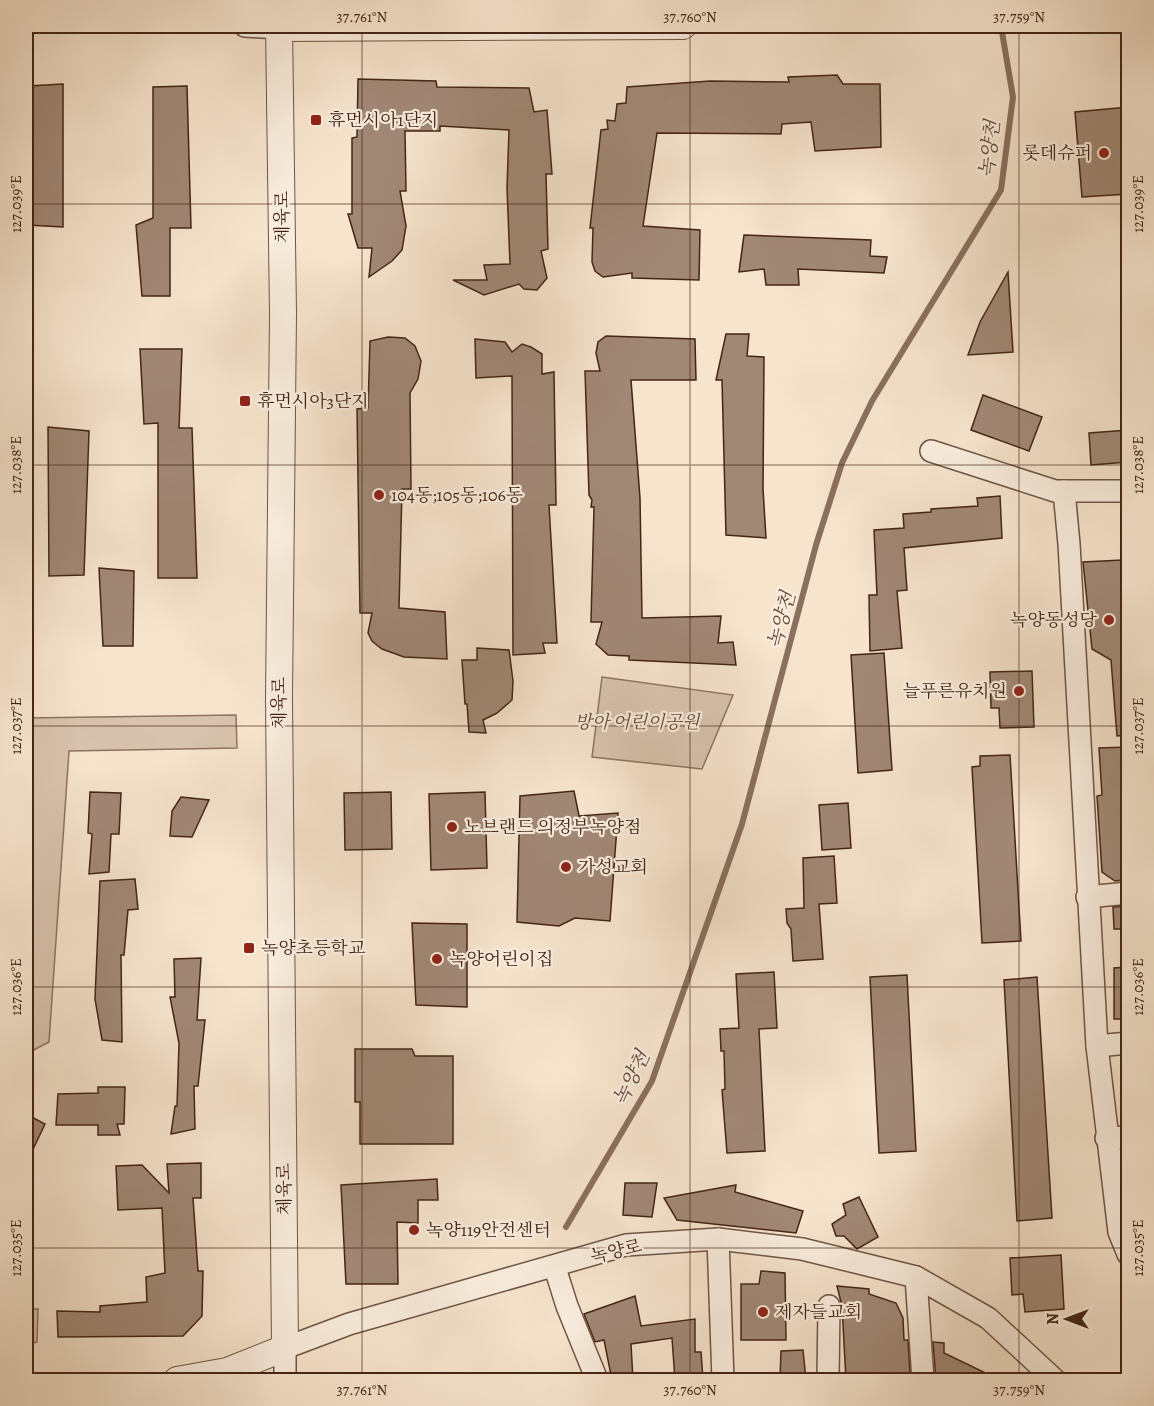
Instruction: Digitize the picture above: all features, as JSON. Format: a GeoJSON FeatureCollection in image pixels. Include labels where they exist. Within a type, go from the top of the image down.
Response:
{"type":"FeatureCollection","features":[{"type":"Feature","properties":{"kind":"street"},"geometry":{"type":"LineString","coordinates":[[245,26],[683,26]]}},
{"type":"Feature","properties":{"kind":"street","name":"체육로"},"geometry":{"type":"LineString","coordinates":[[279,27],[283,313],[279,698],[285,1380]]}},
{"type":"Feature","properties":{"kind":"street"},"geometry":{"type":"LineString","coordinates":[[931,451],[1055,491],[1128,491]]}},
{"type":"Feature","properties":{"kind":"street"},"geometry":{"type":"LineString","coordinates":[[1069,491],[1087,897],[1097,1046],[1106,1138],[1119,1232],[1128,1254]]}},
{"type":"Feature","properties":{"kind":"street"},"geometry":{"type":"LineString","coordinates":[[1087,897],[1128,893]]}},
{"type":"Feature","properties":{"kind":"street"},"geometry":{"type":"LineString","coordinates":[[1097,1046],[1128,1043]]}},
{"type":"Feature","properties":{"kind":"street"},"geometry":{"type":"LineString","coordinates":[[1106,1138],[1128,1137]]}},
{"type":"Feature","properties":{"kind":"street"},"geometry":{"type":"LineString","coordinates":[[718,1239],[723,1380]]}},
{"type":"Feature","properties":{"kind":"street","name":"녹양로"},"geometry":{"type":"LineString","coordinates":[[177,1380],[212,1378],[349,1324],[481,1286],[555,1268],[626,1245],[718,1239],[802,1249],[916,1277],[988,1318],[1037,1373],[1055,1380]]}},
{"type":"Feature","properties":{"kind":"street"},"geometry":{"type":"LineString","coordinates":[[555,1268],[567,1306],[597,1380]]}},
{"type":"Feature","properties":{"kind":"street"},"geometry":{"type":"LineString","coordinates":[[916,1277],[923,1380]]}},
{"type":"Feature","properties":{"kind":"street"},"geometry":{"type":"LineString","coordinates":[[828,1380],[829,1306]]}},
{"type":"Feature","properties":{"kind":"green space","name":"방아 어린이공원"},"geometry":{"type":"Polygon","coordinates":[[[602,677],[733,695],[702,769],[592,757],[602,677]]]}},
{"type":"Feature","properties":{"kind":"green space"},"geometry":{"type":"Polygon","coordinates":[[[236,715],[237,748],[69,751],[49,1042],[26,1054],[26,718],[236,715]]]}},
{"type":"Feature","properties":{"kind":"green space"},"geometry":{"type":"Polygon","coordinates":[[[26,1309],[38,1309],[37,1342],[26,1344],[26,1309]]]}},
{"type":"Feature","properties":{"kind":"building"},"geometry":{"type":"Polygon","coordinates":[[[837,75],[843,84],[880,84],[881,147],[815,151],[811,122],[782,124],[781,134],[657,133],[643,226],[700,230],[699,280],[632,278],[632,273],[603,277],[595,271],[592,262],[593,228],[590,228],[601,130],[608,129],[607,120],[615,121],[617,104],[626,103],[627,87],[710,81],[789,82],[788,77],[837,75]]]}},
{"type":"Feature","properties":{"kind":"building"},"geometry":{"type":"Polygon","coordinates":[[[358,79],[436,81],[437,87],[529,88],[534,112],[547,110],[552,174],[546,174],[548,249],[541,251],[547,278],[537,290],[524,289],[519,284],[484,295],[453,280],[487,280],[484,265],[510,264],[507,188],[509,130],[440,126],[440,131],[405,131],[406,191],[400,191],[406,226],[402,250],[392,261],[369,277],[372,248],[358,248],[348,214],[352,214],[352,138],[357,137],[358,79]]]}},
{"type":"Feature","properties":{"kind":"building"},"geometry":{"type":"Polygon","coordinates":[[[63,84],[63,227],[27,225],[29,86],[63,84]]]}},
{"type":"Feature","properties":{"kind":"building"},"geometry":{"type":"Polygon","coordinates":[[[187,86],[191,228],[170,228],[170,296],[142,296],[136,225],[153,218],[153,87],[187,86]]]}},
{"type":"Feature","properties":{"kind":"building","name":"롯데슈퍼"},"geometry":{"type":"Polygon","coordinates":[[[1128,107],[1128,194],[1082,197],[1075,112],[1128,107]]]}},
{"type":"Feature","properties":{"kind":"building"},"geometry":{"type":"Polygon","coordinates":[[[744,235],[871,240],[870,256],[887,257],[884,273],[798,269],[799,285],[766,285],[764,269],[739,272],[744,235]]]}},
{"type":"Feature","properties":{"kind":"building"},"geometry":{"type":"Polygon","coordinates":[[[1008,272],[1013,352],[968,355],[980,322],[1008,272]]]}},
{"type":"Feature","properties":{"kind":"building"},"geometry":{"type":"Polygon","coordinates":[[[726,334],[749,334],[747,356],[764,357],[763,489],[766,538],[726,535],[722,380],[716,380],[726,334]]]}},
{"type":"Feature","properties":{"kind":"building"},"geometry":{"type":"Polygon","coordinates":[[[606,336],[695,339],[696,380],[631,380],[640,498],[642,618],[721,616],[718,643],[733,642],[736,665],[629,660],[629,656],[608,655],[596,644],[602,622],[591,622],[594,507],[591,507],[592,500],[589,495],[585,371],[600,371],[596,353],[598,342],[606,336]]]}},
{"type":"Feature","properties":{"kind":"building","name":"104동;105동;106동"},"geometry":{"type":"Polygon","coordinates":[[[388,337],[405,338],[415,346],[421,361],[418,379],[410,393],[411,489],[402,489],[399,608],[445,612],[447,659],[404,657],[382,649],[372,641],[368,633],[372,613],[360,613],[357,409],[368,408],[370,341],[388,337]]]}},
{"type":"Feature","properties":{"kind":"building"},"geometry":{"type":"Polygon","coordinates":[[[475,339],[505,342],[512,352],[522,344],[531,347],[542,354],[542,374],[554,372],[556,505],[549,505],[557,643],[543,643],[545,653],[513,655],[512,376],[476,378],[475,339]]]}},
{"type":"Feature","properties":{"kind":"building"},"geometry":{"type":"Polygon","coordinates":[[[140,349],[182,349],[179,428],[192,428],[197,578],[158,578],[158,423],[144,424],[140,349]]]}},
{"type":"Feature","properties":{"kind":"building"},"geometry":{"type":"Polygon","coordinates":[[[983,395],[1042,417],[1029,451],[971,430],[983,395]]]}},
{"type":"Feature","properties":{"kind":"building"},"geometry":{"type":"Polygon","coordinates":[[[48,427],[89,431],[84,575],[49,576],[48,427]]]}},
{"type":"Feature","properties":{"kind":"building"},"geometry":{"type":"Polygon","coordinates":[[[1128,430],[1128,462],[1091,465],[1089,433],[1128,430]]]}},
{"type":"Feature","properties":{"kind":"building"},"geometry":{"type":"Polygon","coordinates":[[[1000,496],[1002,538],[904,548],[907,590],[897,591],[902,648],[870,651],[869,595],[877,595],[874,530],[904,528],[903,514],[931,512],[931,509],[978,506],[977,498],[1000,496]]]}},
{"type":"Feature","properties":{"kind":"building","name":"녹양동성당"},"geometry":{"type":"Polygon","coordinates":[[[1122,560],[1121,591],[1128,590],[1128,735],[1117,736],[1111,660],[1092,649],[1083,562],[1122,560]]]}},
{"type":"Feature","properties":{"kind":"building"},"geometry":{"type":"Polygon","coordinates":[[[99,568],[134,571],[133,646],[103,646],[99,568]]]}},
{"type":"Feature","properties":{"kind":"building"},"geometry":{"type":"Polygon","coordinates":[[[477,648],[509,650],[513,681],[512,700],[497,713],[483,720],[486,733],[469,732],[467,704],[465,704],[462,660],[477,660],[477,648]]]}},
{"type":"Feature","properties":{"kind":"building"},"geometry":{"type":"Polygon","coordinates":[[[884,653],[892,770],[858,773],[851,655],[884,653]]]}},
{"type":"Feature","properties":{"kind":"building"},"geometry":{"type":"Polygon","coordinates":[[[1032,671],[1034,727],[1000,728],[999,708],[991,708],[990,672],[1032,671]]]}},
{"type":"Feature","properties":{"kind":"building"},"geometry":{"type":"Polygon","coordinates":[[[1128,747],[1128,784],[1125,784],[1128,879],[1115,881],[1102,872],[1097,796],[1102,795],[1099,748],[1128,747]]]}},
{"type":"Feature","properties":{"kind":"building"},"geometry":{"type":"Polygon","coordinates":[[[1010,755],[1021,941],[982,943],[972,767],[980,766],[980,756],[1010,755]]]}},
{"type":"Feature","properties":{"kind":"building","name":"가성교회"},"geometry":{"type":"Polygon","coordinates":[[[574,791],[579,816],[618,813],[610,921],[575,918],[559,926],[517,922],[520,796],[574,791]]]}},
{"type":"Feature","properties":{"kind":"building"},"geometry":{"type":"Polygon","coordinates":[[[90,792],[121,793],[119,834],[111,834],[109,872],[89,874],[92,834],[88,833],[90,792]]]}},
{"type":"Feature","properties":{"kind":"building"},"geometry":{"type":"Polygon","coordinates":[[[391,792],[392,849],[345,850],[344,793],[391,792]]]}},
{"type":"Feature","properties":{"kind":"building"},"geometry":{"type":"Polygon","coordinates":[[[485,792],[487,868],[431,870],[429,794],[485,792]]]}},
{"type":"Feature","properties":{"kind":"building"},"geometry":{"type":"Polygon","coordinates":[[[181,797],[209,800],[192,837],[170,836],[172,811],[181,797]]]}},
{"type":"Feature","properties":{"kind":"building"},"geometry":{"type":"Polygon","coordinates":[[[848,803],[851,848],[822,850],[819,805],[848,803]]]}},
{"type":"Feature","properties":{"kind":"building"},"geometry":{"type":"Polygon","coordinates":[[[834,856],[837,903],[819,904],[823,959],[793,961],[791,929],[787,923],[786,909],[804,908],[803,858],[834,856]]]}},
{"type":"Feature","properties":{"kind":"building"},"geometry":{"type":"Polygon","coordinates":[[[135,879],[138,909],[128,910],[124,955],[121,955],[122,1042],[102,1040],[95,999],[100,881],[135,879]]]}},
{"type":"Feature","properties":{"kind":"building"},"geometry":{"type":"Polygon","coordinates":[[[1128,906],[1128,929],[1114,929],[1113,907],[1128,906]]]}},
{"type":"Feature","properties":{"kind":"building"},"geometry":{"type":"Polygon","coordinates":[[[412,923],[467,924],[467,1007],[416,1005],[412,923]]]}},
{"type":"Feature","properties":{"kind":"building"},"geometry":{"type":"Polygon","coordinates":[[[201,958],[197,1020],[205,1020],[198,1086],[194,1086],[195,1129],[171,1134],[175,1106],[177,1106],[179,1043],[170,997],[175,997],[174,959],[201,958]]]}},
{"type":"Feature","properties":{"kind":"building"},"geometry":{"type":"Polygon","coordinates":[[[1128,967],[1128,1019],[1114,1019],[1114,968],[1128,967]]]}},
{"type":"Feature","properties":{"kind":"building"},"geometry":{"type":"Polygon","coordinates":[[[774,972],[777,1028],[759,1029],[765,1151],[727,1153],[722,1090],[725,1089],[724,1051],[721,1051],[720,1029],[739,1028],[736,974],[774,972]]]}},
{"type":"Feature","properties":{"kind":"building"},"geometry":{"type":"Polygon","coordinates":[[[907,975],[916,1151],[879,1153],[870,977],[907,975]]]}},
{"type":"Feature","properties":{"kind":"building"},"geometry":{"type":"Polygon","coordinates":[[[1037,977],[1052,1218],[1017,1221],[1004,980],[1037,977]]]}},
{"type":"Feature","properties":{"kind":"building"},"geometry":{"type":"Polygon","coordinates":[[[355,1049],[412,1049],[415,1056],[453,1056],[453,1144],[360,1144],[360,1102],[355,1102],[355,1049]]]}},
{"type":"Feature","properties":{"kind":"building"},"geometry":{"type":"Polygon","coordinates":[[[98,1087],[125,1087],[124,1124],[117,1124],[120,1135],[98,1135],[98,1125],[56,1125],[58,1094],[98,1093],[98,1087]]]}},
{"type":"Feature","properties":{"kind":"building"},"geometry":{"type":"Polygon","coordinates":[[[26,1114],[45,1124],[26,1164],[26,1114]]]}},
{"type":"Feature","properties":{"kind":"building"},"geometry":{"type":"Polygon","coordinates":[[[201,1163],[201,1198],[193,1198],[198,1271],[203,1271],[202,1316],[183,1336],[58,1337],[57,1311],[100,1312],[100,1306],[147,1302],[146,1277],[165,1273],[162,1208],[118,1210],[116,1166],[142,1165],[169,1193],[167,1164],[201,1163]]]}},
{"type":"Feature","properties":{"kind":"building"},"geometry":{"type":"Polygon","coordinates":[[[437,1179],[438,1200],[418,1200],[418,1223],[397,1222],[398,1284],[346,1284],[341,1185],[437,1179]]]}},
{"type":"Feature","properties":{"kind":"building"},"geometry":{"type":"Polygon","coordinates":[[[625,1183],[657,1183],[652,1217],[623,1215],[625,1183]]]}},
{"type":"Feature","properties":{"kind":"building"},"geometry":{"type":"Polygon","coordinates":[[[736,1185],[735,1192],[803,1211],[796,1233],[677,1220],[664,1198],[736,1185]]]}},
{"type":"Feature","properties":{"kind":"building"},"geometry":{"type":"Polygon","coordinates":[[[859,1197],[878,1237],[857,1249],[844,1236],[836,1236],[832,1224],[846,1215],[843,1204],[859,1197]]]}},
{"type":"Feature","properties":{"kind":"building"},"geometry":{"type":"Polygon","coordinates":[[[1061,1255],[1064,1309],[1025,1312],[1023,1294],[1012,1295],[1010,1258],[1061,1255]]]}},
{"type":"Feature","properties":{"kind":"building","name":"제자들교회"},"geometry":{"type":"Polygon","coordinates":[[[761,1271],[785,1273],[786,1340],[741,1340],[741,1284],[759,1284],[761,1271]]]}},
{"type":"Feature","properties":{"kind":"building"},"geometry":{"type":"Polygon","coordinates":[[[837,1286],[869,1289],[869,1294],[896,1303],[903,1318],[904,1340],[908,1340],[910,1374],[896,1374],[896,1380],[846,1380],[842,1306],[837,1286]]]}},
{"type":"Feature","properties":{"kind":"building"},"geometry":{"type":"Polygon","coordinates":[[[635,1296],[641,1326],[695,1319],[695,1352],[701,1352],[703,1380],[675,1380],[672,1338],[631,1344],[633,1380],[612,1380],[604,1340],[595,1342],[584,1314],[635,1296]]]}},
{"type":"Feature","properties":{"kind":"building"},"geometry":{"type":"Polygon","coordinates":[[[933,1342],[944,1343],[944,1353],[1000,1380],[936,1380],[933,1342]]]}},
{"type":"Feature","properties":{"kind":"building"},"geometry":{"type":"Polygon","coordinates":[[[803,1350],[806,1380],[780,1380],[781,1351],[803,1350]]]}},
{"type":"Feature","properties":{"kind":"waterway","name":"녹양천"},"geometry":{"type":"LineString","coordinates":[[566,1227],[652,1081],[742,824],[816,545],[842,463],[872,401],[1001,190],[1013,97],[1001,26]]}},
{"type":"Feature","properties":{"kind":"place","name":"휴먼시아1단지"},"geometry":{"type":"Point","coordinates":[316,120]}},
{"type":"Feature","properties":{"kind":"place","name":"롯데슈퍼"},"geometry":{"type":"Point","coordinates":[1104,153]}},
{"type":"Feature","properties":{"kind":"place","name":"휴먼시아3단지"},"geometry":{"type":"Point","coordinates":[245,401]}},
{"type":"Feature","properties":{"kind":"place","name":"104동;105동;106동"},"geometry":{"type":"Point","coordinates":[379,495]}},
{"type":"Feature","properties":{"kind":"place","name":"녹양동성당"},"geometry":{"type":"Point","coordinates":[1109,620]}},
{"type":"Feature","properties":{"kind":"place","name":"늘푸른유치원"},"geometry":{"type":"Point","coordinates":[1019,691]}},
{"type":"Feature","properties":{"kind":"place","name":"노브랜드 의정부녹양점"},"geometry":{"type":"Point","coordinates":[452,827]}},
{"type":"Feature","properties":{"kind":"place","name":"가성교회"},"geometry":{"type":"Point","coordinates":[566,867]}},
{"type":"Feature","properties":{"kind":"place","name":"녹양초등학교"},"geometry":{"type":"Point","coordinates":[249,948]}},
{"type":"Feature","properties":{"kind":"place","name":"녹양어린이집"},"geometry":{"type":"Point","coordinates":[437,959]}},
{"type":"Feature","properties":{"kind":"place","name":"녹양119안전센터"},"geometry":{"type":"Point","coordinates":[414,1230]}},
{"type":"Feature","properties":{"kind":"place","name":"제자들교회"},"geometry":{"type":"Point","coordinates":[763,1312]}}]}
